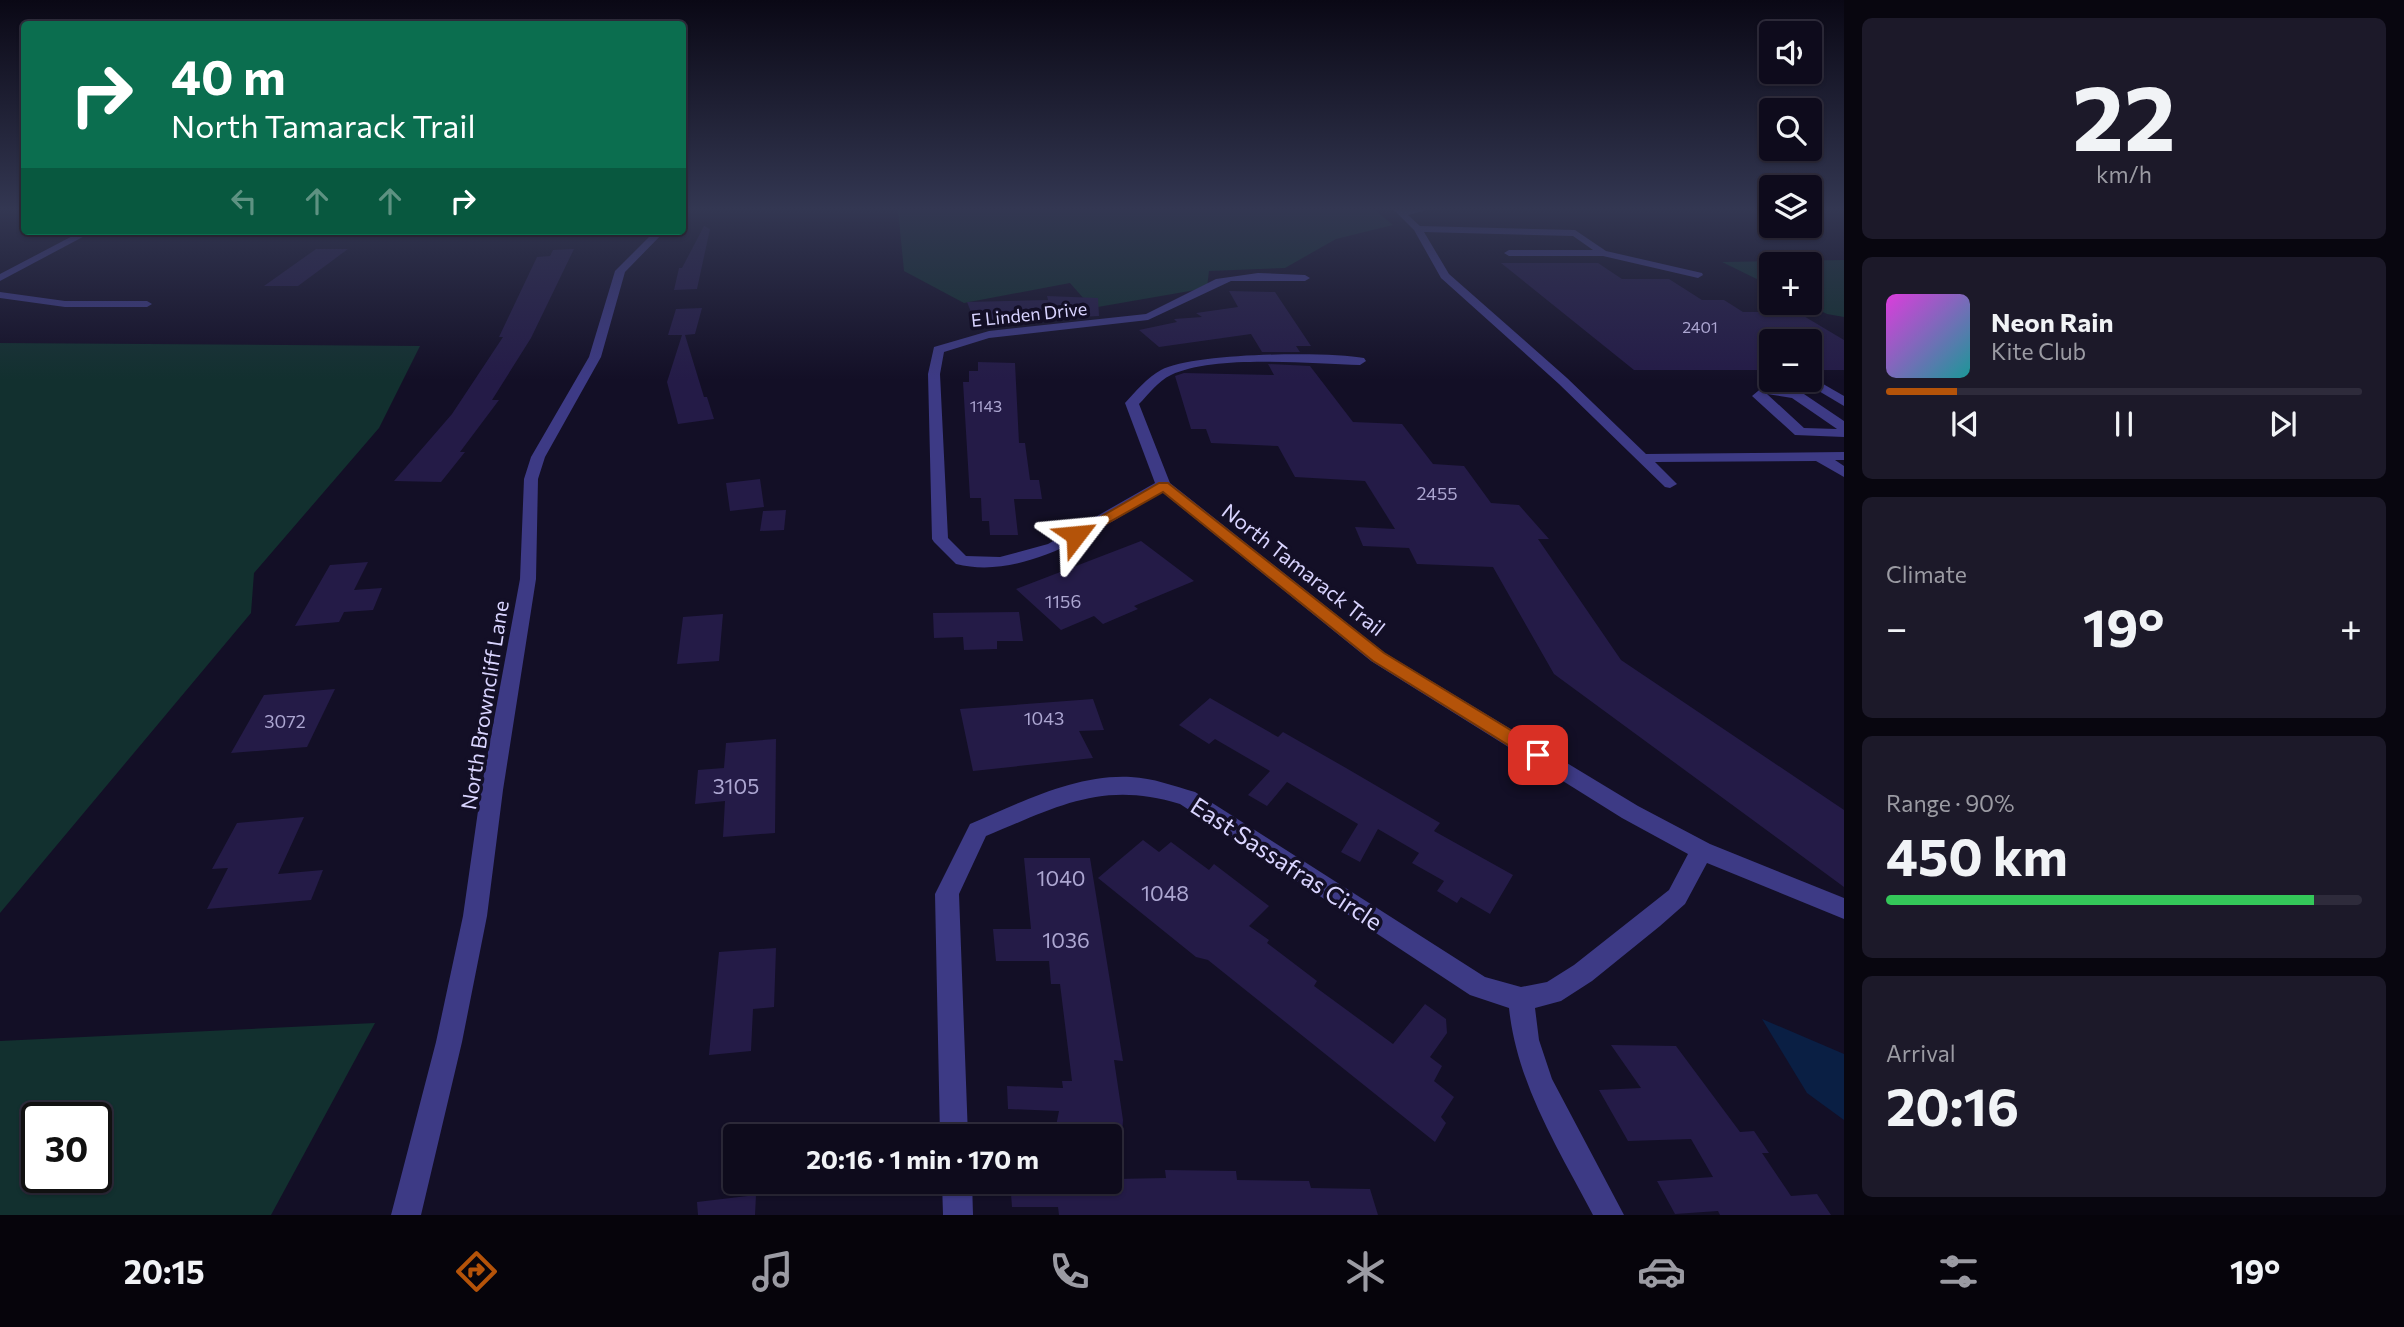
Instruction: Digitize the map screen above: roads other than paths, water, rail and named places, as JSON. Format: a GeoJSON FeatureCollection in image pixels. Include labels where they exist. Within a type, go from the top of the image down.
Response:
{"type":"FeatureCollection","features":[{"type":"Feature","properties":{"kind":"street"},"geometry":{"type":"LineString","coordinates":[[0,278],[21,267]]}},
{"type":"Feature","properties":{"kind":"street","name":"North Browncliff Lane"},"geometry":{"type":"LineString","coordinates":[[407,1215],[449,1042],[475,916],[527,579],[531,479],[538,457],[595,357],[620,271],[624,267]]}},
{"type":"Feature","properties":{"kind":"street"},"geometry":{"type":"LineString","coordinates":[[1439,267],[1445,276],[1563,381],[1670,484]]}},
{"type":"Feature","properties":{"kind":"street"},"geometry":{"type":"LineString","coordinates":[[1662,267],[1698,275]]}},
{"type":"Feature","properties":{"kind":"street","name":"E Linden Drive"},"geometry":{"type":"LineString","coordinates":[[1163,485],[1054,547],[1002,562],[962,561],[940,539],[934,374],[938,350],[963,339],[1017,330],[1088,325],[1151,316],[1229,278],[1305,278]]}},
{"type":"Feature","properties":{"kind":"street"},"geometry":{"type":"LineString","coordinates":[[0,295],[65,303],[147,304]]}},
{"type":"Feature","properties":{"kind":"street"},"geometry":{"type":"LineString","coordinates":[[1163,485],[1132,403],[1156,378],[1169,371],[1214,364],[1360,361]]}},
{"type":"Feature","properties":{"kind":"street"},"geometry":{"type":"LineString","coordinates":[[1822,388],[1844,402]]}},
{"type":"Feature","properties":{"kind":"street"},"geometry":{"type":"LineString","coordinates":[[1844,427],[1796,395],[1764,390],[1758,396],[1800,432],[1844,433]]}},
{"type":"Feature","properties":{"kind":"street"},"geometry":{"type":"LineString","coordinates":[[1819,456],[1844,473]]}},
{"type":"Feature","properties":{"kind":"street"},"geometry":{"type":"LineString","coordinates":[[1642,458],[1844,456]]}},
{"type":"Feature","properties":{"kind":"street","name":"North Tamarack Trail"},"geometry":{"type":"LineString","coordinates":[[1163,485],[1378,657],[1630,812],[1702,851],[1844,909]]}},
{"type":"Feature","properties":{"kind":"street","name":"East Sassafras Circle"},"geometry":{"type":"LineString","coordinates":[[954,1124],[947,894],[978,830],[1053,800],[1090,790],[1124,785],[1154,788],[1187,798],[1479,987],[1521,999],[1552,993],[1651,919],[1676,897],[1702,851]]}},
{"type":"Feature","properties":{"kind":"street"},"geometry":{"type":"LineString","coordinates":[[1521,999],[1526,1040],[1540,1085],[1609,1215]]}},
{"type":"Feature","properties":{"kind":"street"},"geometry":{"type":"LineString","coordinates":[[957,1194],[958,1215]]}},
{"type":"Feature","properties":{"kind":"water"},"geometry":{"type":"Polygon","coordinates":[[[1762,1019],[1844,1054],[1844,1120],[1807,1093],[1762,1019]]]}}]}
